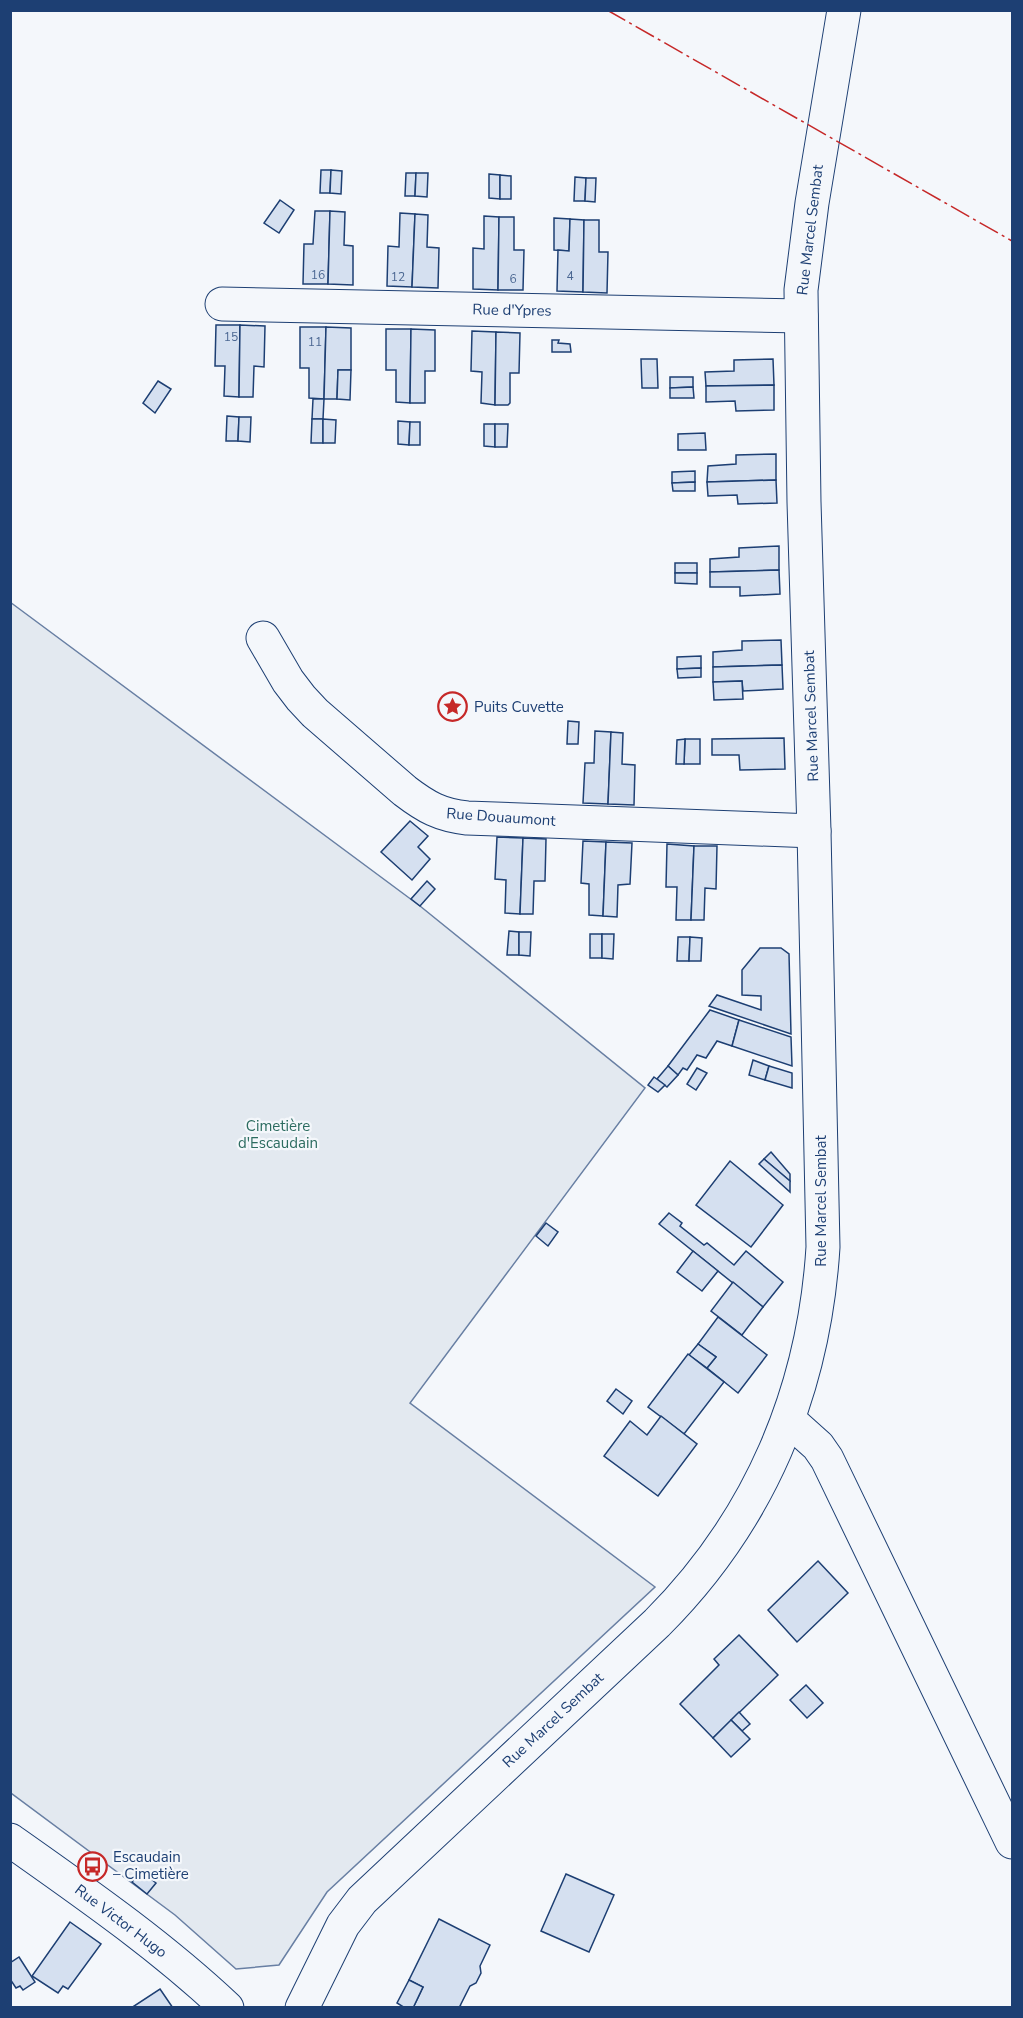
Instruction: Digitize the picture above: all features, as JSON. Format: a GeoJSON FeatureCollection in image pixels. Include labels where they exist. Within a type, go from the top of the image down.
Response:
{"type":"FeatureCollection","features":[{"type":"Feature","properties":{"kind":"street","name":"Rue Marcel Sembat"},"geometry":{"type":"LineString","coordinates":[[302,2007],[343,1925],[362,1900],[657,1623],[698,1580],[744,1514],[771,1460],[789,1420],[813,1332],[819,1299],[823,1247],[801,316],[807,238],[844,10]]}},
{"type":"Feature","properties":{"kind":"street","name":"Rue d'Ypres"},"geometry":{"type":"LineString","coordinates":[[222,304],[801,316]]}},
{"type":"Feature","properties":{"kind":"street","name":"Rue Douaumont"},"geometry":{"type":"LineString","coordinates":[[263,638],[288,681],[315,712],[405,791],[438,812],[467,818],[814,831]]}},
{"type":"Feature","properties":{"kind":"street"},"geometry":{"type":"LineString","coordinates":[[789,1420],[818,1446],[827,1458],[1012,1842]]}},
{"type":"Feature","properties":{"kind":"street","name":"Rue Victor Hugo"},"geometry":{"type":"LineString","coordinates":[[10,1840],[165,1953],[227,2007]]}},
{"type":"Feature","properties":{"kind":"green space","name":"Cimetière d'Escaudain"},"geometry":{"type":"Polygon","coordinates":[[[10,602],[420,906],[645,1088],[410,1403],[655,1587],[327,1892],[279,1965],[236,1969],[175,1915],[11,1793],[10,602]]]}},
{"type":"Feature","properties":{"kind":"building"},"geometry":{"type":"Polygon","coordinates":[[[321,170],[331,170],[330,193],[320,193],[321,170]]]}},
{"type":"Feature","properties":{"kind":"building"},"geometry":{"type":"Polygon","coordinates":[[[331,170],[342,171],[341,194],[330,193],[331,170]]]}},
{"type":"Feature","properties":{"kind":"building"},"geometry":{"type":"Polygon","coordinates":[[[406,173],[416,173],[415,196],[405,196],[406,173]]]}},
{"type":"Feature","properties":{"kind":"building"},"geometry":{"type":"Polygon","coordinates":[[[416,173],[428,173],[427,197],[415,196],[416,173]]]}},
{"type":"Feature","properties":{"kind":"building"},"geometry":{"type":"Polygon","coordinates":[[[489,174],[500,175],[500,199],[489,198],[489,174]]]}},
{"type":"Feature","properties":{"kind":"building"},"geometry":{"type":"Polygon","coordinates":[[[500,175],[511,176],[511,199],[500,199],[500,175]]]}},
{"type":"Feature","properties":{"kind":"building"},"geometry":{"type":"Polygon","coordinates":[[[575,177],[586,178],[585,201],[574,201],[575,177]]]}},
{"type":"Feature","properties":{"kind":"building"},"geometry":{"type":"Polygon","coordinates":[[[586,178],[596,178],[595,202],[585,201],[586,178]]]}},
{"type":"Feature","properties":{"kind":"building"},"geometry":{"type":"Polygon","coordinates":[[[280,200],[294,210],[279,233],[264,223],[280,200]]]}},
{"type":"Feature","properties":{"kind":"building"},"geometry":{"type":"Polygon","coordinates":[[[315,211],[330,211],[328,284],[303,284],[304,244],[313,244],[315,211]]]}},
{"type":"Feature","properties":{"kind":"building"},"geometry":{"type":"Polygon","coordinates":[[[330,211],[345,212],[344,245],[353,246],[353,285],[328,284],[330,211]]]}},
{"type":"Feature","properties":{"kind":"building"},"geometry":{"type":"Polygon","coordinates":[[[400,213],[415,214],[412,287],[387,286],[388,246],[399,247],[400,213]]]}},
{"type":"Feature","properties":{"kind":"building"},"geometry":{"type":"Polygon","coordinates":[[[415,214],[428,215],[427,247],[439,248],[438,288],[412,287],[415,214]]]}},
{"type":"Feature","properties":{"kind":"building"},"geometry":{"type":"Polygon","coordinates":[[[484,216],[499,217],[498,290],[473,289],[473,248],[484,249],[484,216]]]}},
{"type":"Feature","properties":{"kind":"building"},"geometry":{"type":"Polygon","coordinates":[[[499,217],[514,217],[514,250],[524,250],[523,290],[498,290],[499,217]]]}},
{"type":"Feature","properties":{"kind":"building"},"geometry":{"type":"Polygon","coordinates":[[[554,218],[570,219],[569,251],[554,250],[554,218]]]}},
{"type":"Feature","properties":{"kind":"building"},"geometry":{"type":"Polygon","coordinates":[[[570,219],[584,220],[583,292],[557,291],[558,250],[569,251],[570,219]]]}},
{"type":"Feature","properties":{"kind":"building"},"geometry":{"type":"Polygon","coordinates":[[[584,220],[599,220],[599,252],[608,252],[607,293],[583,292],[584,220]]]}},
{"type":"Feature","properties":{"kind":"building"},"geometry":{"type":"Polygon","coordinates":[[[216,325],[240,325],[239,397],[224,396],[225,366],[215,366],[216,325]]]}},
{"type":"Feature","properties":{"kind":"building"},"geometry":{"type":"Polygon","coordinates":[[[240,325],[265,326],[264,367],[254,366],[253,397],[239,397],[240,325]]]}},
{"type":"Feature","properties":{"kind":"building"},"geometry":{"type":"Polygon","coordinates":[[[300,327],[326,327],[324,399],[309,398],[309,368],[300,368],[300,327]]]}},
{"type":"Feature","properties":{"kind":"building"},"geometry":{"type":"Polygon","coordinates":[[[326,327],[351,328],[351,370],[338,370],[337,399],[324,399],[326,327]]]}},
{"type":"Feature","properties":{"kind":"building"},"geometry":{"type":"Polygon","coordinates":[[[386,329],[411,329],[410,403],[396,402],[396,370],[386,370],[386,329]]]}},
{"type":"Feature","properties":{"kind":"building"},"geometry":{"type":"Polygon","coordinates":[[[411,329],[435,330],[435,371],[425,371],[425,403],[410,403],[411,329]]]}},
{"type":"Feature","properties":{"kind":"building"},"geometry":{"type":"Polygon","coordinates":[[[472,331],[496,332],[495,405],[481,403],[482,372],[471,371],[472,331]]]}},
{"type":"Feature","properties":{"kind":"building"},"geometry":{"type":"Polygon","coordinates":[[[496,332],[520,333],[519,373],[510,373],[510,403],[508,405],[495,405],[496,332]]]}},
{"type":"Feature","properties":{"kind":"building"},"geometry":{"type":"Polygon","coordinates":[[[552,340],[570,344],[571,352],[552,352],[552,340]]]}},
{"type":"Feature","properties":{"kind":"building"},"geometry":{"type":"Polygon","coordinates":[[[641,359],[657,359],[658,388],[642,388],[641,359]]]}},
{"type":"Feature","properties":{"kind":"building"},"geometry":{"type":"Polygon","coordinates":[[[773,359],[774,385],[706,386],[705,372],[734,371],[734,360],[773,359]]]}},
{"type":"Feature","properties":{"kind":"building"},"geometry":{"type":"Polygon","coordinates":[[[338,370],[351,370],[350,400],[337,399],[338,370]]]}},
{"type":"Feature","properties":{"kind":"building"},"geometry":{"type":"Polygon","coordinates":[[[670,377],[693,377],[693,387],[670,388],[670,377]]]}},
{"type":"Feature","properties":{"kind":"building"},"geometry":{"type":"Polygon","coordinates":[[[158,381],[171,389],[155,413],[143,403],[158,381]]]}},
{"type":"Feature","properties":{"kind":"building"},"geometry":{"type":"Polygon","coordinates":[[[774,385],[774,410],[736,411],[735,401],[706,402],[706,386],[774,385]]]}},
{"type":"Feature","properties":{"kind":"building"},"geometry":{"type":"Polygon","coordinates":[[[693,387],[694,398],[670,398],[670,388],[693,387]]]}},
{"type":"Feature","properties":{"kind":"building"},"geometry":{"type":"Polygon","coordinates":[[[313,399],[324,399],[323,419],[312,419],[313,399]]]}},
{"type":"Feature","properties":{"kind":"building"},"geometry":{"type":"Polygon","coordinates":[[[227,416],[239,417],[238,441],[226,441],[227,416]]]}},
{"type":"Feature","properties":{"kind":"building"},"geometry":{"type":"Polygon","coordinates":[[[239,417],[251,417],[250,442],[238,441],[239,417]]]}},
{"type":"Feature","properties":{"kind":"building"},"geometry":{"type":"Polygon","coordinates":[[[312,419],[323,419],[323,443],[311,443],[312,419]]]}},
{"type":"Feature","properties":{"kind":"building"},"geometry":{"type":"Polygon","coordinates":[[[323,419],[336,420],[335,443],[323,443],[323,419]]]}},
{"type":"Feature","properties":{"kind":"building"},"geometry":{"type":"Polygon","coordinates":[[[398,421],[410,422],[409,445],[398,444],[398,421]]]}},
{"type":"Feature","properties":{"kind":"building"},"geometry":{"type":"Polygon","coordinates":[[[410,422],[420,422],[420,445],[409,445],[410,422]]]}},
{"type":"Feature","properties":{"kind":"building"},"geometry":{"type":"Polygon","coordinates":[[[484,424],[495,424],[495,447],[484,446],[484,424]]]}},
{"type":"Feature","properties":{"kind":"building"},"geometry":{"type":"Polygon","coordinates":[[[495,424],[508,424],[507,447],[495,447],[495,424]]]}},
{"type":"Feature","properties":{"kind":"building"},"geometry":{"type":"Polygon","coordinates":[[[705,433],[706,450],[678,450],[678,434],[705,433]]]}},
{"type":"Feature","properties":{"kind":"building"},"geometry":{"type":"Polygon","coordinates":[[[776,454],[776,480],[707,482],[708,466],[736,464],[736,455],[776,454]]]}},
{"type":"Feature","properties":{"kind":"building"},"geometry":{"type":"Polygon","coordinates":[[[695,471],[695,482],[672,483],[672,472],[695,471]]]}},
{"type":"Feature","properties":{"kind":"building"},"geometry":{"type":"Polygon","coordinates":[[[776,480],[777,503],[738,504],[737,495],[708,496],[707,482],[776,480]]]}},
{"type":"Feature","properties":{"kind":"building"},"geometry":{"type":"Polygon","coordinates":[[[695,482],[695,491],[673,491],[672,483],[695,482]]]}},
{"type":"Feature","properties":{"kind":"building"},"geometry":{"type":"Polygon","coordinates":[[[779,546],[779,570],[710,572],[710,559],[739,557],[739,548],[779,546]]]}},
{"type":"Feature","properties":{"kind":"building"},"geometry":{"type":"Polygon","coordinates":[[[675,563],[697,563],[697,573],[675,573],[675,563]]]}},
{"type":"Feature","properties":{"kind":"building"},"geometry":{"type":"Polygon","coordinates":[[[779,570],[780,594],[740,596],[740,587],[710,587],[710,572],[779,570]]]}},
{"type":"Feature","properties":{"kind":"building"},"geometry":{"type":"Polygon","coordinates":[[[675,573],[697,573],[697,584],[675,583],[675,573]]]}},
{"type":"Feature","properties":{"kind":"building"},"geometry":{"type":"Polygon","coordinates":[[[781,640],[782,665],[713,667],[713,652],[742,650],[742,641],[781,640]]]}},
{"type":"Feature","properties":{"kind":"building"},"geometry":{"type":"Polygon","coordinates":[[[701,656],[701,668],[677,669],[677,657],[701,656]]]}},
{"type":"Feature","properties":{"kind":"building"},"geometry":{"type":"Polygon","coordinates":[[[782,665],[783,689],[743,691],[742,681],[713,682],[713,667],[782,665]]]}},
{"type":"Feature","properties":{"kind":"building"},"geometry":{"type":"Polygon","coordinates":[[[701,668],[701,677],[678,678],[677,669],[701,668]]]}},
{"type":"Feature","properties":{"kind":"building"},"geometry":{"type":"Polygon","coordinates":[[[742,681],[743,699],[714,700],[713,682],[742,681]]]}},
{"type":"Feature","properties":{"kind":"building"},"geometry":{"type":"Polygon","coordinates":[[[568,721],[579,722],[578,744],[567,744],[568,721]]]}},
{"type":"Feature","properties":{"kind":"building"},"geometry":{"type":"Polygon","coordinates":[[[595,731],[611,732],[608,804],[583,803],[585,763],[594,763],[595,731]]]}},
{"type":"Feature","properties":{"kind":"building"},"geometry":{"type":"Polygon","coordinates":[[[611,732],[623,733],[622,764],[635,765],[634,805],[608,804],[611,732]]]}},
{"type":"Feature","properties":{"kind":"building"},"geometry":{"type":"Polygon","coordinates":[[[784,738],[785,769],[740,770],[739,755],[712,755],[712,739],[784,738]]]}},
{"type":"Feature","properties":{"kind":"building"},"geometry":{"type":"Polygon","coordinates":[[[685,739],[700,739],[700,764],[684,764],[685,739]]]}},
{"type":"Feature","properties":{"kind":"building"},"geometry":{"type":"Polygon","coordinates":[[[685,739],[684,764],[676,764],[677,740],[685,739]]]}},
{"type":"Feature","properties":{"kind":"building"},"geometry":{"type":"Polygon","coordinates":[[[410,821],[428,836],[418,847],[430,859],[412,880],[381,852],[410,821]]]}},
{"type":"Feature","properties":{"kind":"building"},"geometry":{"type":"Polygon","coordinates":[[[497,837],[523,838],[520,914],[505,913],[506,880],[495,879],[497,837]]]}},
{"type":"Feature","properties":{"kind":"building"},"geometry":{"type":"Polygon","coordinates":[[[523,838],[546,839],[545,881],[534,881],[533,914],[520,914],[523,838]]]}},
{"type":"Feature","properties":{"kind":"building"},"geometry":{"type":"Polygon","coordinates":[[[583,841],[606,842],[603,916],[589,915],[589,884],[581,883],[583,841]]]}},
{"type":"Feature","properties":{"kind":"building"},"geometry":{"type":"Polygon","coordinates":[[[606,842],[632,843],[630,884],[618,885],[617,917],[603,916],[606,842]]]}},
{"type":"Feature","properties":{"kind":"building"},"geometry":{"type":"Polygon","coordinates":[[[667,844],[694,846],[691,920],[676,920],[677,887],[666,887],[667,844]]]}},
{"type":"Feature","properties":{"kind":"building"},"geometry":{"type":"Polygon","coordinates":[[[694,846],[717,846],[716,889],[705,888],[704,920],[691,920],[694,846]]]}},
{"type":"Feature","properties":{"kind":"building"},"geometry":{"type":"Polygon","coordinates":[[[427,881],[435,889],[420,906],[411,899],[427,881]]]}},
{"type":"Feature","properties":{"kind":"building"},"geometry":{"type":"Polygon","coordinates":[[[509,931],[519,932],[519,955],[507,955],[509,931]]]}},
{"type":"Feature","properties":{"kind":"building"},"geometry":{"type":"Polygon","coordinates":[[[519,932],[531,932],[530,956],[519,955],[519,932]]]}},
{"type":"Feature","properties":{"kind":"building"},"geometry":{"type":"Polygon","coordinates":[[[590,934],[602,934],[602,958],[590,958],[590,934]]]}},
{"type":"Feature","properties":{"kind":"building"},"geometry":{"type":"Polygon","coordinates":[[[602,934],[614,934],[613,959],[602,958],[602,934]]]}},
{"type":"Feature","properties":{"kind":"building"},"geometry":{"type":"Polygon","coordinates":[[[678,937],[690,937],[689,961],[677,961],[678,937]]]}},
{"type":"Feature","properties":{"kind":"building"},"geometry":{"type":"Polygon","coordinates":[[[690,937],[702,938],[701,961],[689,961],[690,937]]]}},
{"type":"Feature","properties":{"kind":"building"},"geometry":{"type":"Polygon","coordinates":[[[760,948],[781,948],[789,954],[791,1034],[709,1006],[717,995],[761,1010],[761,996],[742,995],[742,970],[760,948]]]}},
{"type":"Feature","properties":{"kind":"building"},"geometry":{"type":"Polygon","coordinates":[[[710,1010],[739,1020],[732,1046],[717,1041],[706,1058],[697,1055],[687,1070],[683,1068],[678,1075],[668,1066],[710,1010]]]}},
{"type":"Feature","properties":{"kind":"building"},"geometry":{"type":"Polygon","coordinates":[[[739,1020],[791,1037],[792,1066],[732,1046],[739,1020]]]}},
{"type":"Feature","properties":{"kind":"building"},"geometry":{"type":"Polygon","coordinates":[[[753,1060],[769,1066],[765,1080],[749,1075],[753,1060]]]}},
{"type":"Feature","properties":{"kind":"building"},"geometry":{"type":"Polygon","coordinates":[[[668,1066],[678,1075],[667,1087],[657,1079],[668,1066]]]}},
{"type":"Feature","properties":{"kind":"building"},"geometry":{"type":"Polygon","coordinates":[[[769,1066],[792,1073],[792,1088],[765,1080],[769,1066]]]}},
{"type":"Feature","properties":{"kind":"building"},"geometry":{"type":"Polygon","coordinates":[[[697,1068],[707,1073],[696,1090],[687,1084],[697,1068]]]}},
{"type":"Feature","properties":{"kind":"building"},"geometry":{"type":"Polygon","coordinates":[[[654,1077],[665,1085],[658,1092],[648,1085],[654,1077]]]}},
{"type":"Feature","properties":{"kind":"building"},"geometry":{"type":"Polygon","coordinates":[[[771,1152],[790,1174],[790,1181],[764,1159],[771,1152]]]}},
{"type":"Feature","properties":{"kind":"building"},"geometry":{"type":"Polygon","coordinates":[[[764,1159],[790,1181],[790,1192],[759,1164],[764,1159]]]}},
{"type":"Feature","properties":{"kind":"building"},"geometry":{"type":"Polygon","coordinates":[[[730,1161],[783,1205],[751,1247],[696,1205],[730,1161]]]}},
{"type":"Feature","properties":{"kind":"building"},"geometry":{"type":"Polygon","coordinates":[[[669,1213],[682,1223],[680,1226],[704,1245],[707,1243],[734,1265],[746,1251],[783,1282],[763,1307],[659,1224],[669,1213]]]}},
{"type":"Feature","properties":{"kind":"building"},"geometry":{"type":"Polygon","coordinates":[[[546,1223],[558,1232],[548,1246],[536,1236],[546,1223]]]}},
{"type":"Feature","properties":{"kind":"building"},"geometry":{"type":"Polygon","coordinates":[[[693,1251],[718,1271],[702,1291],[677,1272],[693,1251]]]}},
{"type":"Feature","properties":{"kind":"building"},"geometry":{"type":"Polygon","coordinates":[[[733,1282],[763,1307],[742,1335],[711,1311],[733,1282]]]}},
{"type":"Feature","properties":{"kind":"building"},"geometry":{"type":"Polygon","coordinates":[[[718,1317],[767,1355],[738,1393],[707,1368],[716,1357],[698,1344],[718,1317]]]}},
{"type":"Feature","properties":{"kind":"building"},"geometry":{"type":"Polygon","coordinates":[[[698,1344],[716,1357],[707,1368],[689,1355],[698,1344]]]}},
{"type":"Feature","properties":{"kind":"building"},"geometry":{"type":"Polygon","coordinates":[[[688,1354],[724,1382],[684,1434],[648,1407],[688,1354]]]}},
{"type":"Feature","properties":{"kind":"building"},"geometry":{"type":"Polygon","coordinates":[[[616,1389],[632,1401],[623,1414],[607,1401],[616,1389]]]}},
{"type":"Feature","properties":{"kind":"building"},"geometry":{"type":"Polygon","coordinates":[[[661,1416],[697,1444],[658,1496],[604,1456],[630,1421],[647,1435],[661,1416]]]}},
{"type":"Feature","properties":{"kind":"building"},"geometry":{"type":"Polygon","coordinates":[[[818,1561],[848,1593],[797,1642],[768,1610],[818,1561]]]}},
{"type":"Feature","properties":{"kind":"building"},"geometry":{"type":"Polygon","coordinates":[[[739,1635],[778,1675],[713,1738],[680,1704],[719,1665],[714,1659],[739,1635]]]}},
{"type":"Feature","properties":{"kind":"building"},"geometry":{"type":"Polygon","coordinates":[[[806,1685],[823,1703],[807,1718],[790,1700],[806,1685]]]}},
{"type":"Feature","properties":{"kind":"building"},"geometry":{"type":"Polygon","coordinates":[[[739,1712],[750,1724],[742,1731],[731,1720],[739,1712]]]}},
{"type":"Feature","properties":{"kind":"building"},"geometry":{"type":"Polygon","coordinates":[[[731,1720],[750,1739],[731,1757],[713,1738],[731,1720]]]}},
{"type":"Feature","properties":{"kind":"building"},"geometry":{"type":"Polygon","coordinates":[[[141,1871],[156,1883],[147,1894],[132,1882],[141,1871]]]}},
{"type":"Feature","properties":{"kind":"building"},"geometry":{"type":"Polygon","coordinates":[[[566,1874],[614,1895],[589,1952],[541,1931],[566,1874]]]}},
{"type":"Feature","properties":{"kind":"building"},"geometry":{"type":"Polygon","coordinates":[[[439,1919],[490,1945],[480,1966],[481,1973],[476,1983],[470,1986],[460,2006],[464,2008],[413,2008],[423,1987],[409,1980],[439,1919]]]}},
{"type":"Feature","properties":{"kind":"building"},"geometry":{"type":"Polygon","coordinates":[[[70,1922],[101,1944],[68,1989],[63,1986],[58,1993],[32,1976],[70,1922]]]}},
{"type":"Feature","properties":{"kind":"building"},"geometry":{"type":"Polygon","coordinates":[[[19,1957],[35,1982],[23,1990],[20,1986],[16,1988],[10,1979],[10,1963],[19,1957]]]}},
{"type":"Feature","properties":{"kind":"building"},"geometry":{"type":"Polygon","coordinates":[[[409,1980],[423,1987],[413,2008],[405,2008],[397,2003],[409,1980]]]}},
{"type":"Feature","properties":{"kind":"building"},"geometry":{"type":"Polygon","coordinates":[[[160,1989],[173,2008],[131,2008],[160,1989]]]}},
{"type":"Feature","properties":{"kind":"power"},"geometry":{"type":"LineString","coordinates":[[607,10],[1012,241]]}},
{"type":"Feature","properties":{"kind":"place","name":"Puits Cuvette"},"geometry":{"type":"Point","coordinates":[453,707]}},
{"type":"Feature","properties":{"kind":"place","name":"Escaudain – Cimetière"},"geometry":{"type":"Point","coordinates":[92,1866]}}]}
